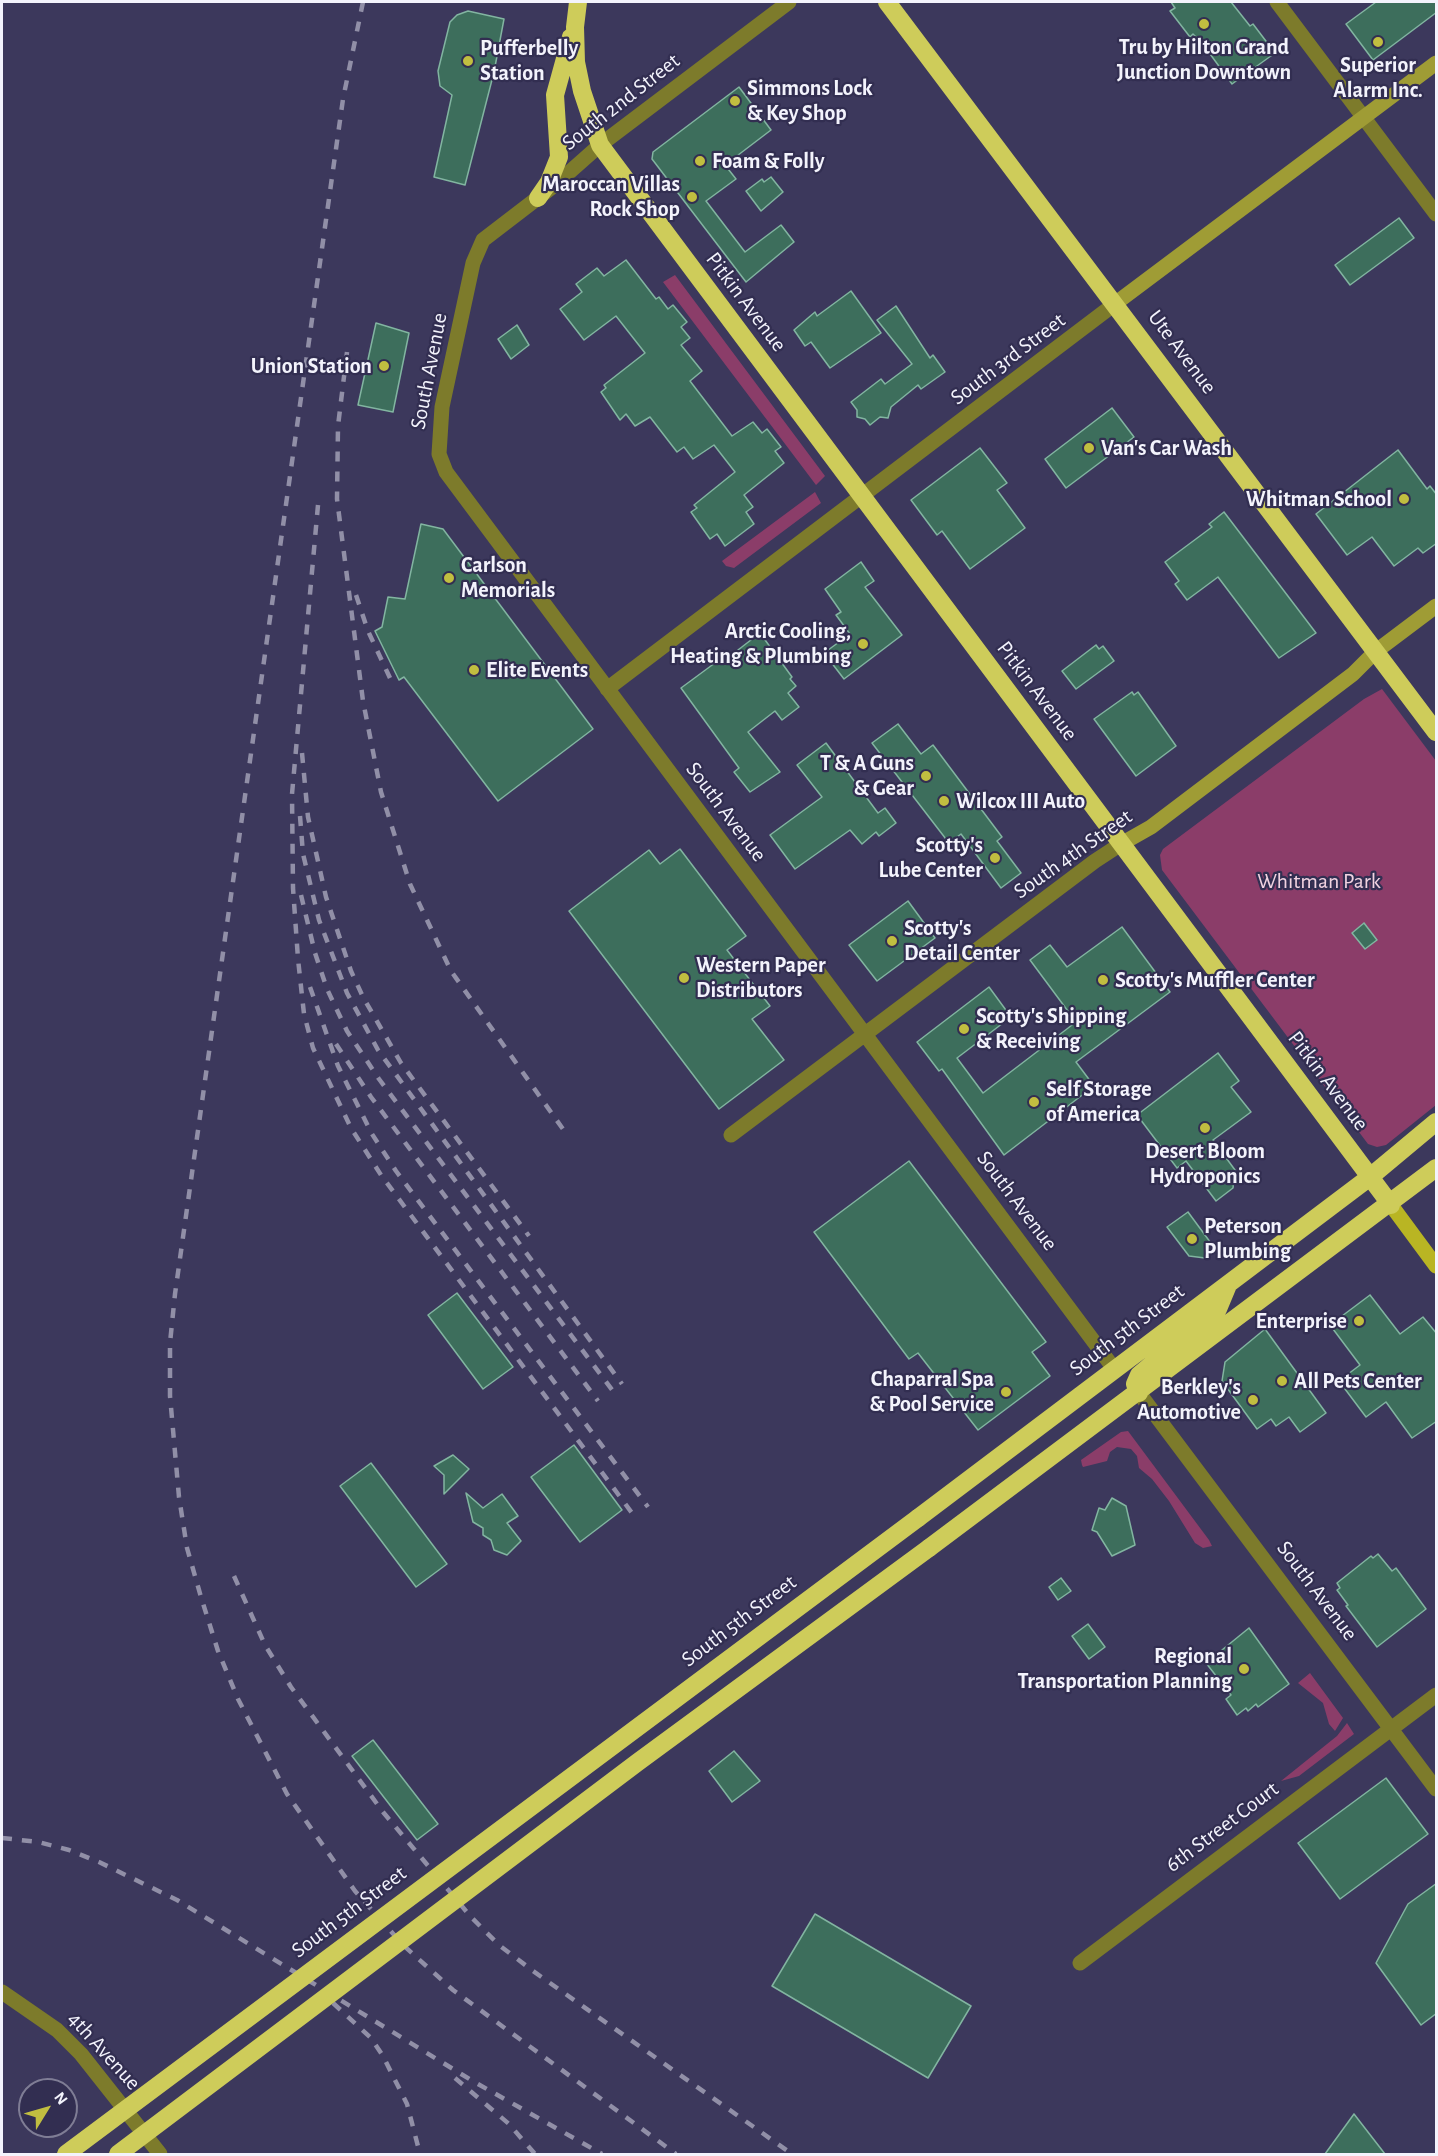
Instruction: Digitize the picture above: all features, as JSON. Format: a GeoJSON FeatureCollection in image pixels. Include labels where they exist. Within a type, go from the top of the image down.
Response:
{"type":"FeatureCollection","features":[{"type":"Feature","properties":{"kind":"highway"},"geometry":{"type":"LineString","coordinates":[[538,198],[549,182],[559,157],[555,95],[560,70],[575,27],[578,2]]}},
{"type":"Feature","properties":{"kind":"highway","name":"Ute Avenue"},"geometry":{"type":"LineString","coordinates":[[887,2],[1437,732]]}},
{"type":"Feature","properties":{"kind":"highway","name":"Pitkin Avenue"},"geometry":{"type":"LineString","coordinates":[[575,27],[576,62],[582,91],[600,145],[1391,1205]]}},
{"type":"Feature","properties":{"kind":"highway","name":"South 5th Street"},"geometry":{"type":"LineString","coordinates":[[66,2154],[1115,1370],[1370,1177],[1437,1122]]}},
{"type":"Feature","properties":{"kind":"highway"},"geometry":{"type":"LineString","coordinates":[[118,2154],[638,1761],[1139,1393],[1391,1205],[1437,1168]]}},
{"type":"Feature","properties":{"kind":"highway"},"geometry":{"type":"LineString","coordinates":[[1139,1393],[1135,1384],[1139,1375],[1218,1310],[1228,1284]]}},
{"type":"Feature","properties":{"kind":"main road","name":"Pitkin Avenue"},"geometry":{"type":"LineString","coordinates":[[1391,1205],[1437,1266]]}},
{"type":"Feature","properties":{"kind":"street","name":"South 2nd Street"},"geometry":{"type":"LineString","coordinates":[[483,240],[538,198],[600,145],[789,2]]}},
{"type":"Feature","properties":{"kind":"street"},"geometry":{"type":"LineString","coordinates":[[1277,2],[1437,214]]}},
{"type":"Feature","properties":{"kind":"street","name":"South 3rd Street"},"geometry":{"type":"LineString","coordinates":[[607,689],[1437,63]]}},
{"type":"Feature","properties":{"kind":"street","name":"South Avenue"},"geometry":{"type":"LineString","coordinates":[[483,240],[473,263],[442,408],[438,442],[441,462],[607,689],[1115,1370]]}},
{"type":"Feature","properties":{"kind":"street","name":"South 4th Street"},"geometry":{"type":"LineString","coordinates":[[731,1135],[1095,861],[1151,827],[1353,674],[1375,652],[1437,606]]}},
{"type":"Feature","properties":{"kind":"street","name":"South Avenue"},"geometry":{"type":"LineString","coordinates":[[1139,1393],[1437,1789]]}},
{"type":"Feature","properties":{"kind":"street","name":"6th Street Court"},"geometry":{"type":"LineString","coordinates":[[1080,1963],[1437,1695]]}},
{"type":"Feature","properties":{"kind":"street","name":"4th Avenue"},"geometry":{"type":"LineString","coordinates":[[2,1992],[49,2024],[81,2054],[160,2154]]}},
{"type":"Feature","properties":{"kind":"green space"},"geometry":{"type":"Polygon","coordinates":[[[675,275],[825,476],[816,485],[663,282],[675,275]]]}},
{"type":"Feature","properties":{"kind":"green space"},"geometry":{"type":"Polygon","coordinates":[[[815,492],[821,503],[734,568],[726,566],[722,561],[815,492]]]}},
{"type":"Feature","properties":{"kind":"green space","name":"Whitman Park"},"geometry":{"type":"Polygon","coordinates":[[[1382,689],[1436,761],[1436,1105],[1386,1145],[1377,1147],[1368,1144],[1162,870],[1160,855],[1163,849],[1364,699],[1382,689]]]}},
{"type":"Feature","properties":{"kind":"green space"},"geometry":{"type":"Polygon","coordinates":[[[1128,1431],[1212,1546],[1203,1548],[1195,1543],[1169,1501],[1152,1479],[1139,1468],[1137,1456],[1131,1449],[1117,1447],[1110,1452],[1107,1461],[1083,1467],[1081,1460],[1121,1432],[1128,1431]]]}},
{"type":"Feature","properties":{"kind":"green space"},"geometry":{"type":"Polygon","coordinates":[[[1310,1673],[1343,1718],[1335,1731],[1329,1724],[1323,1703],[1298,1683],[1310,1673]]]}},
{"type":"Feature","properties":{"kind":"green space"},"geometry":{"type":"Polygon","coordinates":[[[1347,1723],[1354,1734],[1299,1776],[1281,1781],[1337,1736],[1347,1723]]]}},
{"type":"Feature","properties":{"kind":"building"},"geometry":{"type":"Polygon","coordinates":[[[1171,2],[1231,2],[1250,26],[1253,24],[1275,53],[1232,84],[1202,43],[1193,34],[1190,37],[1170,11],[1175,8],[1171,2]]]}},
{"type":"Feature","properties":{"kind":"building","name":"Superior Alarm Inc."},"geometry":{"type":"Polygon","coordinates":[[[1376,2],[1437,2],[1437,12],[1373,60],[1346,24],[1376,2]]]}},
{"type":"Feature","properties":{"kind":"building"},"geometry":{"type":"Polygon","coordinates":[[[468,11],[504,19],[494,72],[465,185],[434,177],[452,95],[440,86],[438,71],[450,22],[457,15],[468,11]]]}},
{"type":"Feature","properties":{"kind":"building"},"geometry":{"type":"Polygon","coordinates":[[[739,87],[771,130],[725,165],[736,179],[706,201],[745,252],[781,225],[794,242],[746,282],[652,159],[653,152],[739,87]]]}},
{"type":"Feature","properties":{"kind":"building"},"geometry":{"type":"Polygon","coordinates":[[[771,177],[783,192],[761,211],[746,191],[762,179],[764,182],[771,177]]]}},
{"type":"Feature","properties":{"kind":"building"},"geometry":{"type":"Polygon","coordinates":[[[1399,218],[1414,238],[1350,285],[1335,265],[1399,218]]]}},
{"type":"Feature","properties":{"kind":"building"},"geometry":{"type":"Polygon","coordinates":[[[626,260],[656,299],[659,297],[668,309],[673,305],[687,322],[681,327],[690,338],[681,345],[702,371],[690,381],[732,436],[753,422],[762,433],[767,429],[781,447],[775,451],[784,463],[744,495],[753,507],[746,512],[754,524],[725,546],[717,534],[710,539],[691,512],[697,508],[694,505],[735,472],[714,445],[693,459],[684,447],[677,452],[650,417],[635,426],[626,414],[620,420],[601,392],[606,388],[604,385],[645,353],[616,316],[584,340],[560,309],[582,292],[576,284],[597,268],[604,276],[626,260]]]}},
{"type":"Feature","properties":{"kind":"building"},"geometry":{"type":"Polygon","coordinates":[[[851,291],[881,333],[830,368],[811,342],[805,346],[794,330],[815,312],[817,316],[851,291]]]}},
{"type":"Feature","properties":{"kind":"building"},"geometry":{"type":"Polygon","coordinates":[[[896,306],[930,358],[933,355],[945,372],[921,389],[918,385],[891,407],[888,418],[880,417],[870,425],[865,419],[857,417],[857,410],[851,402],[881,379],[885,384],[912,364],[877,320],[896,306]]]}},
{"type":"Feature","properties":{"kind":"building","name":"Union Station"},"geometry":{"type":"Polygon","coordinates":[[[376,323],[409,333],[393,412],[358,405],[376,323]]]}},
{"type":"Feature","properties":{"kind":"building"},"geometry":{"type":"Polygon","coordinates":[[[517,325],[529,345],[511,359],[498,339],[517,325]]]}},
{"type":"Feature","properties":{"kind":"building","name":"Van's Car Wash"},"geometry":{"type":"Polygon","coordinates":[[[1112,408],[1134,437],[1066,488],[1045,459],[1112,408]]]}},
{"type":"Feature","properties":{"kind":"building"},"geometry":{"type":"Polygon","coordinates":[[[980,448],[1007,483],[997,490],[1025,528],[970,569],[942,531],[937,535],[911,500],[980,448]]]}},
{"type":"Feature","properties":{"kind":"building"},"geometry":{"type":"Polygon","coordinates":[[[1398,450],[1427,489],[1430,486],[1437,495],[1437,543],[1423,553],[1418,548],[1394,566],[1372,537],[1347,555],[1316,514],[1398,450]]]}},
{"type":"Feature","properties":{"kind":"building"},"geometry":{"type":"Polygon","coordinates":[[[1224,512],[1316,633],[1279,658],[1218,577],[1187,600],[1175,584],[1179,581],[1165,562],[1212,527],[1209,524],[1224,512]]]}},
{"type":"Feature","properties":{"kind":"building"},"geometry":{"type":"Polygon","coordinates":[[[421,524],[443,529],[593,729],[498,801],[404,677],[399,680],[375,631],[382,627],[388,597],[405,599],[421,524]]]}},
{"type":"Feature","properties":{"kind":"building"},"geometry":{"type":"Polygon","coordinates":[[[861,562],[874,581],[865,587],[902,635],[844,679],[824,653],[850,634],[836,615],[841,612],[825,589],[861,562]]]}},
{"type":"Feature","properties":{"kind":"building"},"geometry":{"type":"Polygon","coordinates":[[[760,633],[792,677],[790,679],[796,686],[788,693],[799,707],[782,720],[775,711],[748,732],[780,772],[750,792],[734,772],[739,768],[681,688],[723,657],[725,660],[760,633]]]}},
{"type":"Feature","properties":{"kind":"building"},"geometry":{"type":"Polygon","coordinates":[[[1096,645],[1099,649],[1103,646],[1114,661],[1076,689],[1062,671],[1096,645]]]}},
{"type":"Feature","properties":{"kind":"building"},"geometry":{"type":"Polygon","coordinates":[[[1132,692],[1134,695],[1138,692],[1176,746],[1136,776],[1094,719],[1132,692]]]}},
{"type":"Feature","properties":{"kind":"building"},"geometry":{"type":"Polygon","coordinates":[[[898,724],[921,754],[933,745],[1002,837],[997,841],[1021,873],[1001,888],[961,834],[949,843],[872,743],[898,724]]]}},
{"type":"Feature","properties":{"kind":"building"},"geometry":{"type":"Polygon","coordinates":[[[826,743],[878,813],[885,808],[896,823],[879,836],[876,832],[862,844],[850,830],[795,869],[770,835],[822,797],[797,765],[826,743]]]}},
{"type":"Feature","properties":{"kind":"building","name":"Western Paper Distributors"},"geometry":{"type":"Polygon","coordinates":[[[680,849],[746,936],[727,950],[770,1006],[752,1019],[784,1060],[719,1109],[569,911],[649,850],[660,864],[680,849]]]}},
{"type":"Feature","properties":{"kind":"building","name":"Scotty's Detail Center"},"geometry":{"type":"Polygon","coordinates":[[[908,901],[935,938],[877,981],[849,945],[908,901]]]}},
{"type":"Feature","properties":{"kind":"building"},"geometry":{"type":"Polygon","coordinates":[[[1364,923],[1377,940],[1365,949],[1352,933],[1364,923]]]}},
{"type":"Feature","properties":{"kind":"building"},"geometry":{"type":"Polygon","coordinates":[[[1122,927],[1170,992],[1076,1062],[1094,1086],[1004,1155],[942,1069],[939,1071],[917,1042],[989,987],[1011,1017],[957,1058],[983,1093],[1076,1022],[1030,960],[1050,945],[1067,967],[1122,927]]]}},
{"type":"Feature","properties":{"kind":"building"},"geometry":{"type":"Polygon","coordinates":[[[1218,1053],[1239,1081],[1231,1087],[1251,1112],[1213,1140],[1235,1170],[1233,1188],[1216,1201],[1186,1161],[1177,1168],[1137,1115],[1218,1053]]]}},
{"type":"Feature","properties":{"kind":"building"},"geometry":{"type":"Polygon","coordinates":[[[909,1161],[1046,1342],[1032,1352],[1050,1376],[978,1430],[918,1353],[909,1359],[814,1232],[909,1161]]]}},
{"type":"Feature","properties":{"kind":"building","name":"Peterson Plumbing"},"geometry":{"type":"Polygon","coordinates":[[[1188,1212],[1216,1250],[1205,1258],[1189,1256],[1167,1227],[1188,1212]]]}},
{"type":"Feature","properties":{"kind":"building"},"geometry":{"type":"Polygon","coordinates":[[[457,1293],[513,1367],[483,1389],[428,1315],[457,1293]]]}},
{"type":"Feature","properties":{"kind":"building"},"geometry":{"type":"Polygon","coordinates":[[[1370,1295],[1400,1334],[1423,1317],[1437,1334],[1437,1421],[1412,1438],[1386,1402],[1366,1417],[1339,1381],[1360,1365],[1330,1325],[1370,1295]]]}},
{"type":"Feature","properties":{"kind":"building"},"geometry":{"type":"Polygon","coordinates":[[[1265,1329],[1326,1413],[1300,1432],[1289,1417],[1276,1426],[1271,1419],[1257,1429],[1222,1381],[1225,1362],[1265,1329]]]}},
{"type":"Feature","properties":{"kind":"building"},"geometry":{"type":"Polygon","coordinates":[[[574,1445],[622,1510],[580,1542],[531,1477],[574,1445]]]}},
{"type":"Feature","properties":{"kind":"building"},"geometry":{"type":"Polygon","coordinates":[[[453,1455],[469,1469],[444,1494],[444,1475],[434,1466],[453,1455]]]}},
{"type":"Feature","properties":{"kind":"building"},"geometry":{"type":"Polygon","coordinates":[[[371,1463],[447,1564],[416,1587],[340,1486],[371,1463]]]}},
{"type":"Feature","properties":{"kind":"building"},"geometry":{"type":"Polygon","coordinates":[[[466,1493],[483,1508],[502,1494],[518,1516],[507,1523],[521,1541],[507,1555],[494,1550],[491,1540],[483,1535],[483,1528],[473,1522],[466,1493]]]}},
{"type":"Feature","properties":{"kind":"building"},"geometry":{"type":"Polygon","coordinates":[[[1112,1498],[1126,1506],[1135,1545],[1112,1556],[1097,1532],[1092,1530],[1099,1508],[1105,1510],[1112,1498]]]}},
{"type":"Feature","properties":{"kind":"building"},"geometry":{"type":"Polygon","coordinates":[[[1378,1554],[1392,1571],[1396,1568],[1426,1609],[1377,1647],[1346,1606],[1348,1605],[1337,1590],[1340,1588],[1337,1583],[1371,1556],[1373,1558],[1378,1554]]]}},
{"type":"Feature","properties":{"kind":"building"},"geometry":{"type":"Polygon","coordinates":[[[1061,1578],[1071,1591],[1058,1600],[1049,1587],[1061,1578]]]}},
{"type":"Feature","properties":{"kind":"building"},"geometry":{"type":"Polygon","coordinates":[[[1088,1624],[1105,1647],[1089,1659],[1072,1636],[1088,1624]]]}},
{"type":"Feature","properties":{"kind":"building","name":"Regional Transportation Planning"},"geometry":{"type":"Polygon","coordinates":[[[1249,1628],[1289,1684],[1258,1707],[1256,1704],[1248,1711],[1246,1708],[1237,1715],[1226,1699],[1231,1695],[1206,1663],[1249,1628]]]}},
{"type":"Feature","properties":{"kind":"building"},"geometry":{"type":"Polygon","coordinates":[[[373,1740],[438,1824],[417,1840],[352,1756],[373,1740]]]}},
{"type":"Feature","properties":{"kind":"building"},"geometry":{"type":"Polygon","coordinates":[[[734,1751],[760,1781],[732,1802],[709,1771],[734,1751]]]}},
{"type":"Feature","properties":{"kind":"building"},"geometry":{"type":"Polygon","coordinates":[[[1386,1778],[1428,1834],[1340,1899],[1298,1843],[1386,1778]]]}},
{"type":"Feature","properties":{"kind":"building"},"geometry":{"type":"Polygon","coordinates":[[[1437,1883],[1437,2013],[1421,2025],[1376,1963],[1408,1904],[1437,1883]]]}},
{"type":"Feature","properties":{"kind":"building"},"geometry":{"type":"Polygon","coordinates":[[[815,1914],[971,2006],[928,2078],[772,1986],[815,1914]]]}},
{"type":"Feature","properties":{"kind":"building"},"geometry":{"type":"Polygon","coordinates":[[[1354,2114],[1385,2154],[1325,2154],[1354,2114]]]}},
{"type":"Feature","properties":{"kind":"railway"},"geometry":{"type":"LineString","coordinates":[[363,2],[343,99],[175,1294],[170,1343],[170,1396],[179,1497],[187,1548],[201,1597],[218,1651],[238,1699],[287,1794],[355,1891],[403,1945],[453,1990],[676,2154]]}},
{"type":"Feature","properties":{"kind":"railway"},"geometry":{"type":"LineString","coordinates":[[347,352],[338,426],[337,499],[363,701],[381,792],[410,884],[451,971],[565,1132]]}},
{"type":"Feature","properties":{"kind":"railway"},"geometry":{"type":"LineString","coordinates":[[318,505],[292,794],[293,888],[298,959],[304,1014],[313,1048],[351,1128],[381,1175],[635,1517]]}},
{"type":"Feature","properties":{"kind":"railway"},"geometry":{"type":"LineString","coordinates":[[356,595],[368,631],[390,678]]}},
{"type":"Feature","properties":{"kind":"railway"},"geometry":{"type":"LineString","coordinates":[[302,753],[308,817],[326,897],[351,971],[363,997],[401,1063],[529,1236]]}},
{"type":"Feature","properties":{"kind":"railway"},"geometry":{"type":"LineString","coordinates":[[300,816],[303,854],[319,920],[347,993],[378,1050],[622,1384]]}},
{"type":"Feature","properties":{"kind":"railway"},"geometry":{"type":"LineString","coordinates":[[301,895],[315,953],[327,989],[347,1031],[379,1079],[613,1391]]}},
{"type":"Feature","properties":{"kind":"railway"},"geometry":{"type":"LineString","coordinates":[[310,987],[338,1066],[372,1134],[396,1171],[648,1507]]}},
{"type":"Feature","properties":{"kind":"railway"},"geometry":{"type":"LineString","coordinates":[[336,1044],[371,1097],[598,1401]]}},
{"type":"Feature","properties":{"kind":"railway"},"geometry":{"type":"LineString","coordinates":[[234,1576],[265,1645],[291,1687],[383,1812],[471,1917],[499,1945],[533,1971],[792,2154]]}},
{"type":"Feature","properties":{"kind":"railway"},"geometry":{"type":"LineString","coordinates":[[2,1838],[38,1842],[69,1850],[177,1900],[471,2080],[602,2154]]}},
{"type":"Feature","properties":{"kind":"railway"},"geometry":{"type":"LineString","coordinates":[[333,2003],[371,2038],[383,2056],[407,2104],[420,2154]]}},
{"type":"Feature","properties":{"kind":"railway"},"geometry":{"type":"LineString","coordinates":[[455,2078],[509,2124],[535,2154]]}},
{"type":"Feature","properties":{"kind":"place","name":"Tru by Hilton Grand Junction Downtown"},"geometry":{"type":"Point","coordinates":[1204,24]}},
{"type":"Feature","properties":{"kind":"place","name":"Superior Alarm Inc."},"geometry":{"type":"Point","coordinates":[1378,42]}},
{"type":"Feature","properties":{"kind":"place","name":"Pufferbelly Station"},"geometry":{"type":"Point","coordinates":[468,61]}},
{"type":"Feature","properties":{"kind":"place","name":"Simmons Lock & Key Shop"},"geometry":{"type":"Point","coordinates":[735,101]}},
{"type":"Feature","properties":{"kind":"place","name":"Foam & Folly"},"geometry":{"type":"Point","coordinates":[700,161]}},
{"type":"Feature","properties":{"kind":"place","name":"Maroccan Villas Rock Shop"},"geometry":{"type":"Point","coordinates":[692,197]}},
{"type":"Feature","properties":{"kind":"place","name":"Union Station"},"geometry":{"type":"Point","coordinates":[384,366]}},
{"type":"Feature","properties":{"kind":"place","name":"Van's Car Wash"},"geometry":{"type":"Point","coordinates":[1089,448]}},
{"type":"Feature","properties":{"kind":"place","name":"Whitman School"},"geometry":{"type":"Point","coordinates":[1404,499]}},
{"type":"Feature","properties":{"kind":"place","name":"Carlson Memorials"},"geometry":{"type":"Point","coordinates":[449,578]}},
{"type":"Feature","properties":{"kind":"place","name":"Arctic Cooling, Heating & Plumbing"},"geometry":{"type":"Point","coordinates":[863,644]}},
{"type":"Feature","properties":{"kind":"place","name":"Elite Events"},"geometry":{"type":"Point","coordinates":[474,670]}},
{"type":"Feature","properties":{"kind":"place","name":"T & A Guns & Gear"},"geometry":{"type":"Point","coordinates":[926,776]}},
{"type":"Feature","properties":{"kind":"place","name":"Wilcox III Auto"},"geometry":{"type":"Point","coordinates":[944,801]}},
{"type":"Feature","properties":{"kind":"place","name":"Scotty's Lube Center"},"geometry":{"type":"Point","coordinates":[995,858]}},
{"type":"Feature","properties":{"kind":"place","name":"Scotty's Detail Center"},"geometry":{"type":"Point","coordinates":[892,941]}},
{"type":"Feature","properties":{"kind":"place","name":"Western Paper Distributors"},"geometry":{"type":"Point","coordinates":[684,978]}},
{"type":"Feature","properties":{"kind":"place","name":"Scotty's Muffler Center"},"geometry":{"type":"Point","coordinates":[1103,980]}},
{"type":"Feature","properties":{"kind":"place","name":"Scotty's Shipping & Receiving"},"geometry":{"type":"Point","coordinates":[964,1029]}},
{"type":"Feature","properties":{"kind":"place","name":"Self Storage of America"},"geometry":{"type":"Point","coordinates":[1034,1102]}},
{"type":"Feature","properties":{"kind":"place","name":"Desert Bloom Hydroponics"},"geometry":{"type":"Point","coordinates":[1205,1128]}},
{"type":"Feature","properties":{"kind":"place","name":"Peterson Plumbing"},"geometry":{"type":"Point","coordinates":[1192,1239]}},
{"type":"Feature","properties":{"kind":"place","name":"Enterprise"},"geometry":{"type":"Point","coordinates":[1359,1321]}},
{"type":"Feature","properties":{"kind":"place","name":"All Pets Center"},"geometry":{"type":"Point","coordinates":[1282,1381]}},
{"type":"Feature","properties":{"kind":"place","name":"Chaparral Spa & Pool Service"},"geometry":{"type":"Point","coordinates":[1006,1392]}},
{"type":"Feature","properties":{"kind":"place","name":"Berkley's Automotive"},"geometry":{"type":"Point","coordinates":[1253,1400]}},
{"type":"Feature","properties":{"kind":"place","name":"Regional Transportation Planning"},"geometry":{"type":"Point","coordinates":[1244,1669]}}]}
